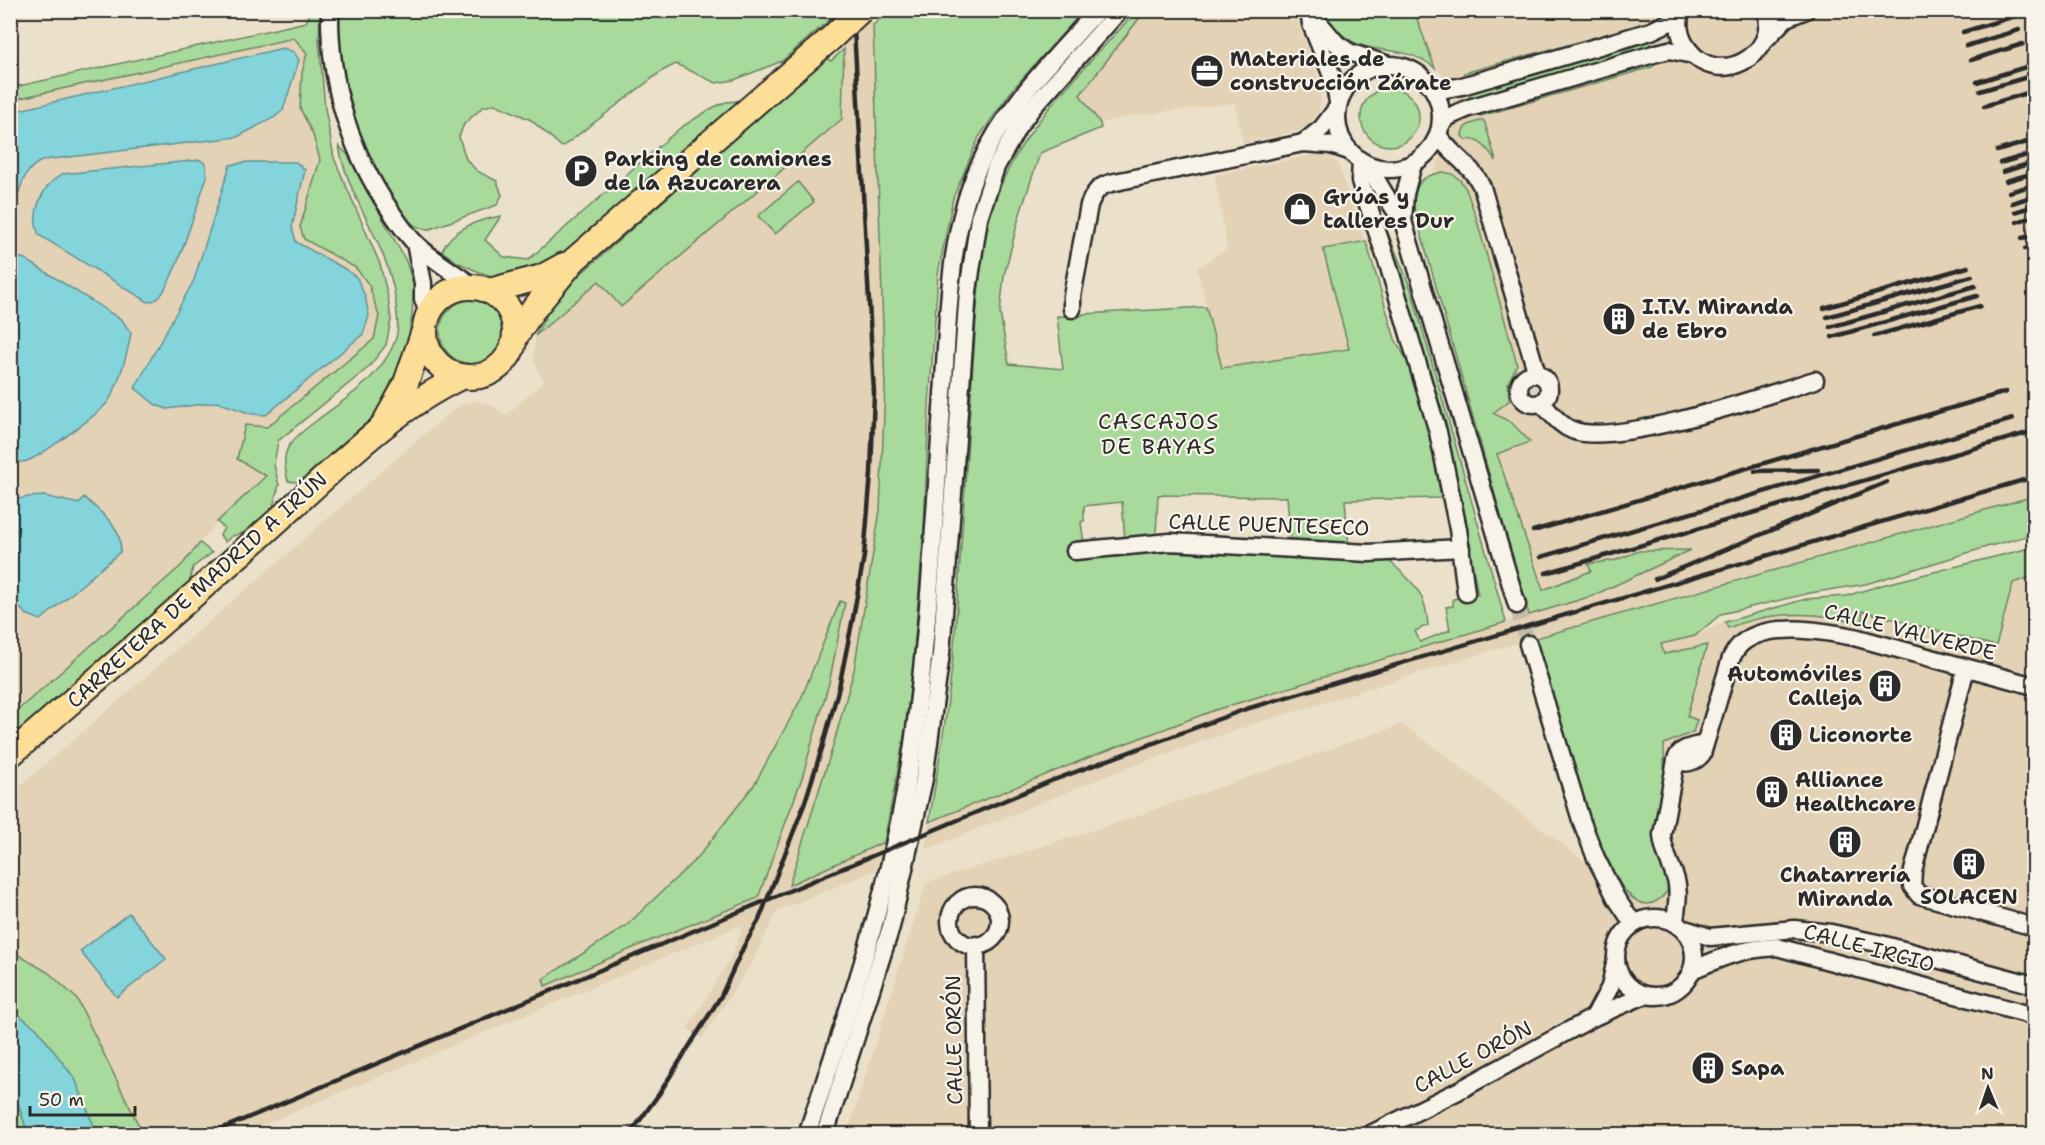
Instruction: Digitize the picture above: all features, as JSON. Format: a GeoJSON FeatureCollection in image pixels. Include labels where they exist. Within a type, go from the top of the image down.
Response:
{"type":"FeatureCollection","features":[{"type":"Feature","properties":{"kind":"highway"},"geometry":{"type":"LineString","coordinates":[[428,318],[426,341],[432,357],[445,370],[461,376],[478,377],[501,366],[511,352],[516,336],[532,310],[574,260],[861,10]]}},
{"type":"Feature","properties":{"kind":"highway"},"geometry":{"type":"LineString","coordinates":[[383,424],[408,378],[428,318],[441,298],[457,289],[482,289],[542,277],[574,260]]}},
{"type":"Feature","properties":{"kind":"highway"},"geometry":{"type":"LineString","coordinates":[[482,289],[497,296],[510,310],[516,336]]}},
{"type":"Feature","properties":{"kind":"highway"},"geometry":{"type":"LineString","coordinates":[[383,424],[431,392],[461,376]]}},
{"type":"Feature","properties":{"kind":"highway","name":"CARRETERA DE MADRID A IRÚN"},"geometry":{"type":"LineString","coordinates":[[10,755],[260,537],[383,424]]}},
{"type":"Feature","properties":{"kind":"street"},"geometry":{"type":"LineString","coordinates":[[330,10],[330,42],[334,76],[344,119],[375,188],[415,243],[482,289]]}},
{"type":"Feature","properties":{"kind":"street"},"geometry":{"type":"LineString","coordinates":[[807,1134],[874,926],[898,829],[912,749],[927,619],[950,290],[959,228],[966,200],[986,150],[1014,105],[1030,84],[1098,10]]}},
{"type":"Feature","properties":{"kind":"street"},"geometry":{"type":"LineString","coordinates":[[825,1134],[891,927],[924,779],[941,654],[968,291],[979,218],[996,167],[1018,127],[1033,107],[1120,10]]}},
{"type":"Feature","properties":{"kind":"street"},"geometry":{"type":"LineString","coordinates":[[1765,40],[1768,27],[1766,10]]}},
{"type":"Feature","properties":{"kind":"street"},"geometry":{"type":"LineString","coordinates":[[1681,12],[1679,29],[1684,43],[1693,55],[1702,62],[1725,68],[1738,65],[1750,58],[1786,18],[1806,10]]}},
{"type":"Feature","properties":{"kind":"street"},"geometry":{"type":"LineString","coordinates":[[1309,11],[1328,35],[1349,52],[1414,70],[1434,89],[1442,113],[1440,130],[1446,147],[1472,169],[1482,187],[1532,358],[1531,375],[1519,385],[1520,395],[1526,402],[1545,404]]}},
{"type":"Feature","properties":{"kind":"street"},"geometry":{"type":"LineString","coordinates":[[1309,11],[1311,24],[1334,81],[1337,105],[1336,124],[1341,138],[1380,184],[1390,206],[1403,221]]}},
{"type":"Feature","properties":{"kind":"street"},"geometry":{"type":"LineString","coordinates":[[1434,89],[1462,86],[1651,32],[1672,21],[1681,12]]}},
{"type":"Feature","properties":{"kind":"street"},"geometry":{"type":"LineString","coordinates":[[1517,605],[1403,221],[1405,194],[1416,162],[1431,149],[1448,117],[1657,53],[1669,50],[1693,55]]}},
{"type":"Feature","properties":{"kind":"street"},"geometry":{"type":"LineString","coordinates":[[1303,143],[1322,128],[1337,105],[1345,87],[1357,75],[1387,64]]}},
{"type":"Feature","properties":{"kind":"street"},"geometry":{"type":"LineString","coordinates":[[1072,309],[1072,296],[1089,205],[1099,187],[1303,143],[1330,145],[1359,159],[1391,169],[1416,162],[1458,158]]}},
{"type":"Feature","properties":{"kind":"street"},"geometry":{"type":"LineString","coordinates":[[1359,159],[1360,181],[1405,317],[1438,432],[1452,494],[1466,593]]}},
{"type":"Feature","properties":{"kind":"street"},"geometry":{"type":"LineString","coordinates":[[415,243],[428,318]]}},
{"type":"Feature","properties":{"kind":"street"},"geometry":{"type":"LineString","coordinates":[[1531,375],[1545,379],[1549,387],[1545,404]]}},
{"type":"Feature","properties":{"kind":"street"},"geometry":{"type":"LineString","coordinates":[[1545,404],[1560,423],[1572,430],[1585,433],[1610,433],[1669,422],[1815,380]]}},
{"type":"Feature","properties":{"kind":"street","name":"CALLE PUENTESECO"},"geometry":{"type":"LineString","coordinates":[[1075,551],[1170,542],[1369,553],[1461,548]]}},
{"type":"Feature","properties":{"kind":"street","name":"CALLE VALVERDE"},"geometry":{"type":"LineString","coordinates":[[1678,925],[1677,882],[1663,846],[1662,835],[1677,755],[1683,749],[1705,744],[1731,658],[1744,641],[1778,631],[1826,632],[2034,686]]}},
{"type":"Feature","properties":{"kind":"street"},"geometry":{"type":"LineString","coordinates":[[1528,644],[1581,820],[1596,858],[1616,898],[1635,923]]}},
{"type":"Feature","properties":{"kind":"street"},"geometry":{"type":"LineString","coordinates":[[1966,668],[1913,871],[1912,886],[1919,895],[2034,927]]}},
{"type":"Feature","properties":{"kind":"street"},"geometry":{"type":"LineString","coordinates":[[1594,1017],[1610,987],[1618,944],[1625,932],[1635,923],[1655,918],[1678,925],[1691,940],[1695,955],[1692,970],[1685,983],[1674,992],[1660,996],[1646,995],[1630,987],[1620,974],[1616,958]]}},
{"type":"Feature","properties":{"kind":"street","name":"CALLE IRCIO"},"geometry":{"type":"LineString","coordinates":[[1678,925],[1710,937],[1794,929],[1831,933],[1877,942],[2033,984]]}},
{"type":"Feature","properties":{"kind":"street","name":"CALLE ORÓN"},"geometry":{"type":"LineString","coordinates":[[976,945],[978,1134]]}},
{"type":"Feature","properties":{"kind":"street","name":"CALLE IRCIO"},"geometry":{"type":"LineString","coordinates":[[1692,970],[1734,952],[1777,947],[2034,1016]]}},
{"type":"Feature","properties":{"kind":"street","name":"CALLE ORÓN"},"geometry":{"type":"LineString","coordinates":[[1371,1134],[1479,1080],[1594,1017],[1646,995]]}},
{"type":"Feature","properties":{"kind":"street"},"geometry":{"type":"LineString","coordinates":[[2000,1007],[2015,1002],[2034,1007]]}},
{"type":"Feature","properties":{"kind":"shaded area","name":"Materiales de construcción Zárate"},"geometry":{"type":"Polygon","coordinates":[[[1145,10],[1294,11],[1322,90],[1319,111],[1315,118],[1307,127],[1298,131],[1243,143],[1235,103],[1130,116],[1100,123],[1080,95],[1145,10]]]}},
{"type":"Feature","properties":{"kind":"shaded area"},"geometry":{"type":"Polygon","coordinates":[[[836,11],[872,11],[885,388],[880,510],[854,670],[790,884],[884,842],[876,870],[777,911],[752,963],[702,1038],[687,1029],[731,957],[744,924],[241,1134],[143,1134],[77,999],[49,973],[11,950],[11,794],[450,412],[462,404],[475,401],[485,402],[507,415],[544,381],[534,362],[535,336],[599,281],[622,306],[842,119],[844,49],[836,11]],[[801,699],[754,785],[699,856],[626,926],[543,980],[647,942],[758,898],[801,699]]]}},
{"type":"Feature","properties":{"kind":"shaded area"},"geometry":{"type":"Polygon","coordinates":[[[1414,11],[2034,11],[2034,496],[1493,650],[1241,728],[1116,772],[925,850],[929,822],[1095,755],[1215,710],[1592,596],[1690,551],[1609,560],[1589,565],[1591,571],[1543,591],[1496,453],[1512,423],[1492,412],[1509,401],[1508,384],[1517,364],[1443,172],[1434,173],[1450,127],[1459,120],[1443,74],[1435,68],[1414,11]]]}},
{"type":"Feature","properties":{"kind":"shaded area"},"geometry":{"type":"Polygon","coordinates":[[[295,38],[307,53],[302,73],[300,108],[313,135],[320,160],[300,227],[304,239],[356,268],[369,285],[379,316],[374,338],[267,427],[267,476],[217,522],[181,566],[11,717],[11,100],[295,38]]]}},
{"type":"Feature","properties":{"kind":"shaded area"},"geometry":{"type":"Polygon","coordinates":[[[1316,154],[1331,156],[1338,163],[1366,241],[1323,249],[1349,349],[1222,368],[1197,268],[1227,249],[1215,175],[1316,154]]]}},
{"type":"Feature","properties":{"kind":"shaded area"},"geometry":{"type":"Polygon","coordinates":[[[2034,570],[2034,1134],[847,1134],[926,883],[1122,821],[1403,724],[1639,902],[1665,871],[1664,743],[1687,716],[1707,646],[1664,654],[1661,644],[1695,636],[1725,622],[1729,627],[1746,620],[1795,614],[1824,616],[1863,625],[1861,611],[2034,570]]]}},
{"type":"Feature","properties":{"kind":"green space"},"geometry":{"type":"Polygon","coordinates":[[[836,10],[829,20],[782,61],[734,80],[716,83],[676,64],[662,71],[562,147],[531,120],[495,104],[483,107],[464,124],[459,137],[466,159],[477,171],[497,181],[502,195],[497,205],[430,229],[417,227],[391,200],[359,135],[341,75],[337,11],[836,10]]]}},
{"type":"Feature","properties":{"kind":"green space"},"geometry":{"type":"Polygon","coordinates":[[[311,11],[320,11],[319,40],[325,108],[334,158],[380,264],[391,320],[386,345],[368,368],[278,441],[274,465],[279,485],[272,510],[247,532],[232,536],[225,542],[220,535],[224,528],[217,522],[266,476],[237,459],[245,425],[267,427],[374,339],[379,316],[369,285],[356,268],[304,239],[300,227],[320,160],[313,135],[300,108],[302,73],[307,53],[294,38],[11,100],[10,88],[306,22],[311,11]]]}},
{"type":"Feature","properties":{"kind":"green space"},"geometry":{"type":"Polygon","coordinates":[[[890,11],[1083,11],[1012,90],[979,137],[953,198],[938,274],[924,530],[913,664],[905,733],[884,842],[789,885],[833,746],[854,670],[880,510],[885,388],[873,25],[890,11]]]}},
{"type":"Feature","properties":{"kind":"green space"},"geometry":{"type":"Polygon","coordinates":[[[1136,11],[1145,11],[1080,95],[1100,123],[1101,128],[1040,153],[1019,217],[1004,276],[1000,313],[1009,364],[1063,369],[1057,316],[1079,317],[1083,314],[1206,307],[1222,368],[1349,349],[1323,249],[1366,241],[1395,339],[1414,373],[1430,430],[1441,498],[1345,500],[1349,548],[1291,544],[1287,497],[1158,495],[1156,535],[1150,538],[1125,541],[1122,502],[1084,506],[1084,521],[1081,522],[1084,544],[1147,552],[1236,553],[1389,561],[1417,588],[1421,596],[1428,625],[1415,631],[1420,642],[1450,630],[1446,607],[1453,606],[1453,599],[1478,595],[1457,485],[1414,325],[1381,216],[1411,289],[1506,622],[1215,710],[1095,755],[929,822],[953,661],[978,289],[991,215],[1009,168],[1036,125],[1051,105],[1136,11]]]}},
{"type":"Feature","properties":{"kind":"green space"},"geometry":{"type":"Polygon","coordinates":[[[1320,11],[1414,11],[1435,68],[1421,59],[1406,54],[1366,47],[1354,42],[1341,34],[1329,20],[1326,21],[1320,11]]]}},
{"type":"Feature","properties":{"kind":"green space"},"geometry":{"type":"Polygon","coordinates":[[[1649,40],[1651,48],[1470,100],[1468,92],[1649,40]]]}},
{"type":"Feature","properties":{"kind":"green space"},"geometry":{"type":"Polygon","coordinates":[[[844,49],[842,119],[621,307],[599,281],[535,336],[554,302],[576,278],[826,58],[831,61],[844,49]]]}},
{"type":"Feature","properties":{"kind":"green space"},"geometry":{"type":"Polygon","coordinates":[[[1551,49],[1549,53],[1465,78],[1464,73],[1551,49]]]}},
{"type":"Feature","properties":{"kind":"green space"},"geometry":{"type":"Polygon","coordinates":[[[1656,62],[1652,67],[1481,116],[1475,114],[1656,62]]]}},
{"type":"Feature","properties":{"kind":"green space"},"geometry":{"type":"Polygon","coordinates":[[[1384,88],[1396,88],[1411,96],[1419,111],[1419,123],[1411,138],[1396,146],[1384,146],[1369,138],[1361,123],[1361,111],[1369,96],[1384,88]]]}},
{"type":"Feature","properties":{"kind":"green space"},"geometry":{"type":"Polygon","coordinates":[[[738,101],[551,264],[499,278],[457,262],[442,251],[452,236],[467,226],[501,216],[485,240],[504,257],[528,260],[680,128],[712,108],[726,102],[738,101]]]}},
{"type":"Feature","properties":{"kind":"green space"},"geometry":{"type":"Polygon","coordinates":[[[1483,120],[1496,161],[1480,143],[1466,140],[1462,136],[1466,126],[1483,120]]]}},
{"type":"Feature","properties":{"kind":"green space"},"geometry":{"type":"Polygon","coordinates":[[[339,146],[348,155],[406,261],[414,287],[407,349],[376,414],[304,483],[288,481],[285,459],[292,442],[301,432],[372,377],[389,354],[397,335],[398,320],[388,269],[352,188],[339,146]]]}},
{"type":"Feature","properties":{"kind":"green space"},"geometry":{"type":"Polygon","coordinates":[[[1443,172],[1452,174],[1466,189],[1517,364],[1508,384],[1509,401],[1493,413],[1512,423],[1530,442],[1497,454],[1543,590],[1591,571],[1588,564],[1616,560],[1639,551],[1691,550],[1592,596],[1529,615],[1413,205],[1420,182],[1424,178],[1443,172]]]}},
{"type":"Feature","properties":{"kind":"green space"},"geometry":{"type":"Polygon","coordinates":[[[798,182],[814,202],[775,234],[758,216],[798,182]]]}},
{"type":"Feature","properties":{"kind":"green space"},"geometry":{"type":"Polygon","coordinates":[[[472,300],[484,302],[495,309],[502,320],[504,332],[502,344],[495,355],[484,362],[472,364],[460,362],[449,355],[442,344],[440,332],[442,320],[449,309],[460,302],[472,300]]]}},
{"type":"Feature","properties":{"kind":"green space"},"geometry":{"type":"Polygon","coordinates":[[[2034,496],[2034,534],[1866,584],[1810,593],[1721,614],[1695,636],[1661,644],[1664,654],[1707,645],[1687,716],[1697,720],[1693,732],[1664,744],[1665,871],[1668,890],[1650,904],[1633,899],[1617,880],[1590,819],[1536,638],[2034,496]]]}},
{"type":"Feature","properties":{"kind":"green space"},"geometry":{"type":"Polygon","coordinates":[[[200,543],[212,553],[193,567],[190,581],[11,739],[10,717],[181,566],[200,543]]]}},
{"type":"Feature","properties":{"kind":"green space"},"geometry":{"type":"Polygon","coordinates":[[[2034,547],[2034,576],[2013,583],[1996,646],[1862,611],[1863,625],[1830,617],[1796,614],[1761,618],[1728,628],[1725,622],[1806,599],[1846,596],[2034,547]]]}},
{"type":"Feature","properties":{"kind":"green space"},"geometry":{"type":"Polygon","coordinates":[[[840,601],[845,603],[830,679],[802,778],[758,898],[545,986],[543,979],[626,926],[699,856],[754,785],[801,699],[840,601]]]}},
{"type":"Feature","properties":{"kind":"green space"},"geometry":{"type":"Polygon","coordinates":[[[10,950],[49,973],[77,999],[143,1134],[97,1134],[75,1079],[37,1029],[11,1009],[10,950]]]}},
{"type":"Feature","properties":{"kind":"green space"},"geometry":{"type":"Polygon","coordinates":[[[10,1091],[18,1103],[28,1134],[11,1134],[10,1091]]]}},
{"type":"Feature","properties":{"kind":"water"},"geometry":{"type":"Polygon","coordinates":[[[283,48],[294,52],[299,60],[283,110],[275,117],[237,137],[44,160],[30,169],[22,182],[11,214],[11,112],[283,48]]]}},
{"type":"Feature","properties":{"kind":"water"},"geometry":{"type":"Polygon","coordinates":[[[200,160],[206,164],[207,177],[170,279],[156,300],[148,302],[39,235],[36,223],[38,204],[48,185],[62,174],[200,160]]]}},
{"type":"Feature","properties":{"kind":"water"},"geometry":{"type":"Polygon","coordinates":[[[247,162],[296,162],[305,170],[292,227],[296,242],[357,278],[365,296],[369,316],[363,334],[266,415],[252,414],[217,402],[167,409],[156,405],[135,388],[194,280],[230,165],[247,162]]]}},
{"type":"Feature","properties":{"kind":"water"},"geometry":{"type":"Polygon","coordinates":[[[10,255],[25,259],[122,320],[131,333],[119,379],[107,403],[56,444],[23,462],[11,457],[10,255]]]}},
{"type":"Feature","properties":{"kind":"water"},"geometry":{"type":"Polygon","coordinates":[[[44,496],[79,504],[84,497],[115,528],[120,543],[120,552],[41,620],[26,614],[11,599],[10,501],[44,496]]]}},
{"type":"Feature","properties":{"kind":"water"},"geometry":{"type":"Polygon","coordinates":[[[129,913],[166,959],[117,997],[80,951],[129,913]]]}},
{"type":"Feature","properties":{"kind":"water"},"geometry":{"type":"Polygon","coordinates":[[[11,1009],[37,1029],[75,1079],[97,1134],[28,1134],[18,1103],[11,1091],[11,1009]]]}},
{"type":"Feature","properties":{"kind":"tunnel"},"geometry":{"type":"LineString","coordinates":[[1517,605],[1528,644]]}},
{"type":"Feature","properties":{"kind":"railway"},"geometry":{"type":"LineString","coordinates":[[630,1134],[659,1094],[721,996],[759,920],[804,805],[823,745],[839,687],[853,618],[864,556],[871,473],[874,393],[853,10]]}},
{"type":"Feature","properties":{"kind":"railway"},"geometry":{"type":"LineString","coordinates":[[1963,32],[2015,16]]}},
{"type":"Feature","properties":{"kind":"railway"},"geometry":{"type":"LineString","coordinates":[[1966,46],[2019,30]]}},
{"type":"Feature","properties":{"kind":"railway"},"geometry":{"type":"LineString","coordinates":[[1971,60],[2023,44]]}},
{"type":"Feature","properties":{"kind":"railway"},"geometry":{"type":"LineString","coordinates":[[1977,82],[2029,66]]}},
{"type":"Feature","properties":{"kind":"railway"},"geometry":{"type":"LineString","coordinates":[[1980,91],[2031,76]]}},
{"type":"Feature","properties":{"kind":"railway"},"geometry":{"type":"LineString","coordinates":[[1984,106],[2034,91]]}},
{"type":"Feature","properties":{"kind":"railway"},"geometry":{"type":"LineString","coordinates":[[1997,151],[2034,140]]}},
{"type":"Feature","properties":{"kind":"railway"},"geometry":{"type":"LineString","coordinates":[[2000,163],[2034,153]]}},
{"type":"Feature","properties":{"kind":"railway"},"geometry":{"type":"LineString","coordinates":[[2003,172],[2034,162]]}},
{"type":"Feature","properties":{"kind":"railway"},"geometry":{"type":"LineString","coordinates":[[2006,181],[2034,173]]}},
{"type":"Feature","properties":{"kind":"railway"},"geometry":{"type":"LineString","coordinates":[[2009,192],[2034,185]]}},
{"type":"Feature","properties":{"kind":"railway"},"geometry":{"type":"LineString","coordinates":[[2012,203],[2034,196]]}},
{"type":"Feature","properties":{"kind":"railway"},"geometry":{"type":"LineString","coordinates":[[2015,212],[2034,206]]}},
{"type":"Feature","properties":{"kind":"railway"},"geometry":{"type":"LineString","coordinates":[[2017,222],[2034,216]]}},
{"type":"Feature","properties":{"kind":"railway"},"geometry":{"type":"LineString","coordinates":[[2022,238],[2034,235]]}},
{"type":"Feature","properties":{"kind":"railway"},"geometry":{"type":"LineString","coordinates":[[2025,249],[2034,246]]}},
{"type":"Feature","properties":{"kind":"railway"},"geometry":{"type":"LineString","coordinates":[[1824,308],[1968,267]]}},
{"type":"Feature","properties":{"kind":"railway"},"geometry":{"type":"LineString","coordinates":[[1827,317],[1972,276]]}},
{"type":"Feature","properties":{"kind":"railway"},"geometry":{"type":"LineString","coordinates":[[1830,327],[1975,286]]}},
{"type":"Feature","properties":{"kind":"railway"},"geometry":{"type":"LineString","coordinates":[[1832,337],[1977,296]]}},
{"type":"Feature","properties":{"kind":"railway"},"geometry":{"type":"LineString","coordinates":[[1874,336],[1980,306]]}},
{"type":"Feature","properties":{"kind":"railway"},"geometry":{"type":"LineString","coordinates":[[1533,531],[2006,392]]}},
{"type":"Feature","properties":{"kind":"railway"},"geometry":{"type":"LineString","coordinates":[[1541,557],[2013,419]]}},
{"type":"Feature","properties":{"kind":"railway"},"geometry":{"type":"LineString","coordinates":[[1546,573],[2034,431]]}},
{"type":"Feature","properties":{"kind":"railway"},"geometry":{"type":"LineString","coordinates":[[1755,471],[1818,470]]}},
{"type":"Feature","properties":{"kind":"railway"},"geometry":{"type":"LineString","coordinates":[[209,1134],[1051,781],[1246,709],[2034,477]]}},
{"type":"Feature","properties":{"kind":"railway"},"geometry":{"type":"LineString","coordinates":[[1655,579],[1887,482]]}},
{"type":"Feature","properties":{"kind":"place","name":"Materiales de construcción Zárate"},"geometry":{"type":"Point","coordinates":[1207,71]}},
{"type":"Feature","properties":{"kind":"place","name":"Parking de camiones de la Azucarera"},"geometry":{"type":"Point","coordinates":[581,171]}},
{"type":"Feature","properties":{"kind":"place","name":"Grúas y talleres Dur"},"geometry":{"type":"Point","coordinates":[1300,209]}},
{"type":"Feature","properties":{"kind":"place","name":"I.T.V. Miranda de Ebro"},"geometry":{"type":"Point","coordinates":[1619,319]}},
{"type":"Feature","properties":{"kind":"place","name":"Automóviles Calleja"},"geometry":{"type":"Point","coordinates":[1885,686]}},
{"type":"Feature","properties":{"kind":"place","name":"Liconorte"},"geometry":{"type":"Point","coordinates":[1786,735]}},
{"type":"Feature","properties":{"kind":"place","name":"Alliance Healthcare"},"geometry":{"type":"Point","coordinates":[1772,792]}},
{"type":"Feature","properties":{"kind":"place","name":"Chatarrería Miranda"},"geometry":{"type":"Point","coordinates":[1845,842]}},
{"type":"Feature","properties":{"kind":"place","name":"SOLACEN"},"geometry":{"type":"Point","coordinates":[1969,864]}},
{"type":"Feature","properties":{"kind":"place","name":"Sapa"},"geometry":{"type":"Point","coordinates":[1708,1068]}},
{"type":"Feature","properties":{"kind":"district","name":"CASCAJOS DE BAYAS"},"geometry":{"type":"Point","coordinates":[1159,434]}}]}
